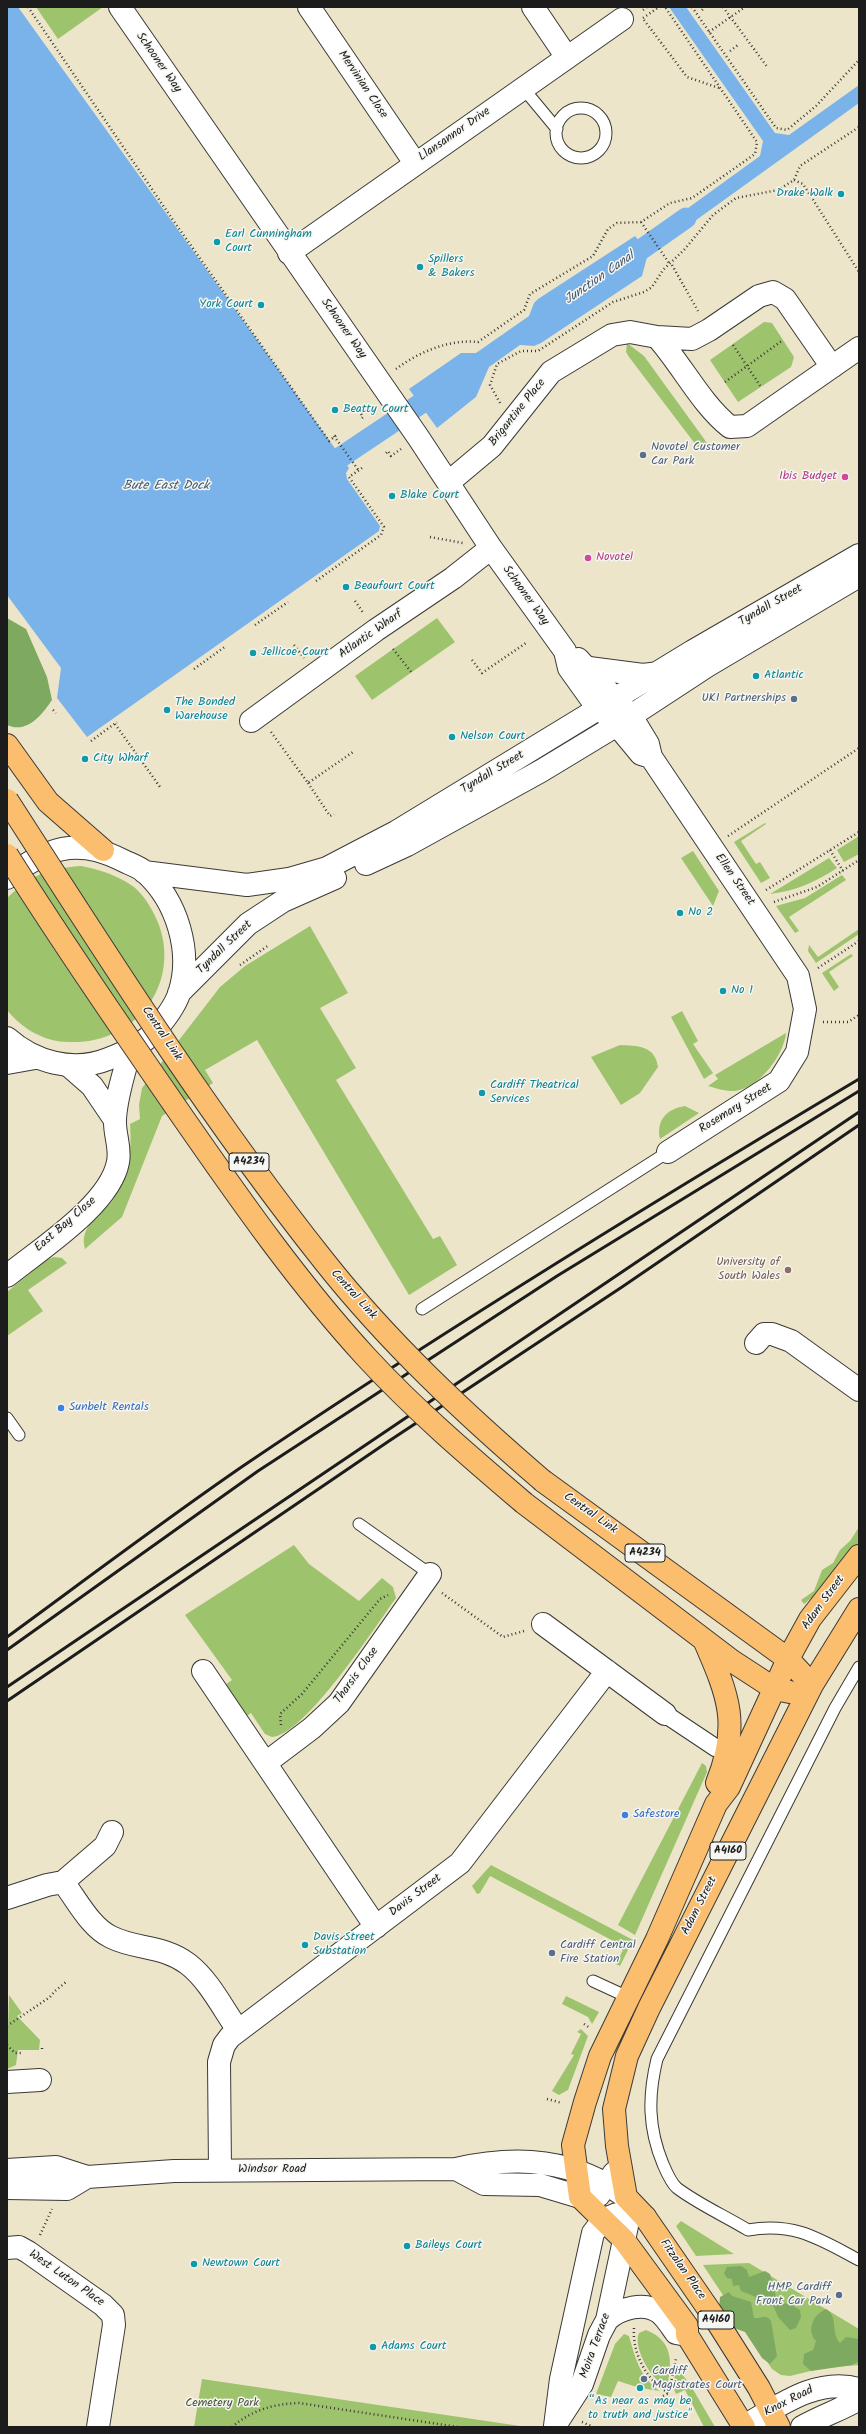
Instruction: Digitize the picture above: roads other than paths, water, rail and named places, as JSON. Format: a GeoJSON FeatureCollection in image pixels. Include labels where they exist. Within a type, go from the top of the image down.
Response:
{"type":"FeatureCollection","features":[{"type":"Feature","properties":{"kind":"main road"},"geometry":{"type":"LineString","coordinates":[[7,745],[48,802],[103,850]]}},
{"type":"Feature","properties":{"kind":"main road","name":"Central Link"},"geometry":{"type":"LineString","coordinates":[[7,800],[135,997],[235,1143],[325,1263],[393,1340],[462,1409],[543,1481],[788,1659],[809,1690]]}},
{"type":"Feature","properties":{"kind":"main road","name":"A4234"},"geometry":{"type":"LineString","coordinates":[[7,855],[103,1002],[217,1166],[301,1282],[368,1359],[440,1430],[524,1503],[705,1641],[775,1690],[809,1690]]}},
{"type":"Feature","properties":{"kind":"main road","name":"Adam Street"},"geometry":{"type":"LineString","coordinates":[[575,2169],[573,2150],[576,2133],[600,2056],[657,1939],[716,1804],[729,1787],[788,1659],[810,1619],[859,1556]]}},
{"type":"Feature","properties":{"kind":"main road","name":"Adam Street"},"geometry":{"type":"LineString","coordinates":[[633,2209],[617,2146],[614,2121],[617,2092],[626,2056],[648,2008],[809,1690],[858,1610]]}},
{"type":"Feature","properties":{"kind":"main road"},"geometry":{"type":"LineString","coordinates":[[705,1641],[724,1689],[731,1726],[728,1752],[717,1784],[716,1804]]}},
{"type":"Feature","properties":{"kind":"main road","name":"A4160"},"geometry":{"type":"LineString","coordinates":[[575,2169],[580,2197],[624,2240],[687,2326],[687,2335],[744,2427]]}},
{"type":"Feature","properties":{"kind":"main road","name":"Fitzalan Place"},"geometry":{"type":"LineString","coordinates":[[633,2209],[718,2323],[775,2419]]}},
{"type":"Feature","properties":{"kind":"street","name":"Schooner Way"},"geometry":{"type":"LineString","coordinates":[[120,7],[289,253],[388,392],[491,548],[565,651],[569,668],[607,705]]}},
{"type":"Feature","properties":{"kind":"street","name":"Mervinian Close"},"geometry":{"type":"LineString","coordinates":[[309,7],[416,163]]}},
{"type":"Feature","properties":{"kind":"street"},"geometry":{"type":"LineString","coordinates":[[533,7],[566,56]]}},
{"type":"Feature","properties":{"kind":"street","name":"Llansannor Drive"},"geometry":{"type":"LineString","coordinates":[[289,253],[566,56],[622,19]]}},
{"type":"Feature","properties":{"kind":"street","name":"Brigantine Place"},"geometry":{"type":"LineString","coordinates":[[448,482],[492,446],[551,372],[612,335],[630,332],[657,337],[692,339],[710,330],[759,296],[773,292],[786,299],[832,367]]}},
{"type":"Feature","properties":{"kind":"street"},"geometry":{"type":"LineString","coordinates":[[657,337],[673,355],[719,418],[730,427],[747,426],[859,348]]}},
{"type":"Feature","properties":{"kind":"street","name":"Atlantic Wharf"},"geometry":{"type":"LineString","coordinates":[[255,718],[376,630],[453,578],[491,548]]}},
{"type":"Feature","properties":{"kind":"street","name":"Tyndall Street"},"geometry":{"type":"LineString","coordinates":[[144,872],[247,885],[289,879],[327,868],[396,832],[659,673],[859,555]]}},
{"type":"Feature","properties":{"kind":"street","name":"Tyndall Street"},"geometry":{"type":"LineString","coordinates":[[179,993],[237,934],[270,908],[407,845],[541,771],[624,720],[707,666],[859,576]]}},
{"type":"Feature","properties":{"kind":"street","name":"Schooner Way"},"geometry":{"type":"LineString","coordinates":[[565,651],[589,668],[607,705]]}},
{"type":"Feature","properties":{"kind":"street"},"geometry":{"type":"LineString","coordinates":[[589,668],[643,675],[659,673]]}},
{"type":"Feature","properties":{"kind":"street","name":"Ellen Street"},"geometry":{"type":"LineString","coordinates":[[607,705],[646,740],[651,757],[751,904],[799,980],[804,1015]]}},
{"type":"Feature","properties":{"kind":"street"},"geometry":{"type":"LineString","coordinates":[[7,878],[28,862],[68,848],[103,850],[144,872],[166,897],[178,919],[184,955],[179,993],[167,1015],[151,1035],[130,1051],[100,1062],[68,1065],[35,1058],[7,1063]]}},
{"type":"Feature","properties":{"kind":"street","name":"Rosemary Street"},"geometry":{"type":"LineString","coordinates":[[668,1152],[779,1081],[797,1052],[804,1015]]}},
{"type":"Feature","properties":{"kind":"street"},"geometry":{"type":"LineString","coordinates":[[7,1038],[35,1058]]}},
{"type":"Feature","properties":{"kind":"street","name":"East Bay Close"},"geometry":{"type":"LineString","coordinates":[[7,1276],[73,1222],[94,1203],[105,1189],[118,1162],[119,1148],[115,1120],[130,1051]]}},
{"type":"Feature","properties":{"kind":"street","name":"East Bay Close"},"geometry":{"type":"LineString","coordinates":[[68,1065],[92,1086],[115,1120]]}},
{"type":"Feature","properties":{"kind":"street"},"geometry":{"type":"LineString","coordinates":[[756,1343],[764,1334],[781,1336],[859,1390]]}},
{"type":"Feature","properties":{"kind":"street","name":"Tharsis Close"},"geometry":{"type":"LineString","coordinates":[[267,1762],[312,1728],[339,1703],[424,1583]]}},
{"type":"Feature","properties":{"kind":"street"},"geometry":{"type":"LineString","coordinates":[[542,1624],[665,1714],[716,1748]]}},
{"type":"Feature","properties":{"kind":"street"},"geometry":{"type":"LineString","coordinates":[[203,1671],[267,1762],[376,1927]]}},
{"type":"Feature","properties":{"kind":"street","name":"Davis Street"},"geometry":{"type":"LineString","coordinates":[[220,2170],[219,2062],[224,2045],[238,2030],[460,1863],[607,1671]]}},
{"type":"Feature","properties":{"kind":"street"},"geometry":{"type":"LineString","coordinates":[[7,1898],[47,1885],[63,1882],[105,1846],[112,1832]]}},
{"type":"Feature","properties":{"kind":"street"},"geometry":{"type":"LineString","coordinates":[[63,1882],[90,1919],[110,1937],[165,1950],[189,1964],[199,1974],[238,2030]]}},
{"type":"Feature","properties":{"kind":"street"},"geometry":{"type":"LineString","coordinates":[[7,2082],[40,2080]]}},
{"type":"Feature","properties":{"kind":"street"},"geometry":{"type":"LineString","coordinates":[[580,2197],[599,2195],[608,2183],[617,2162],[617,2146]]}},
{"type":"Feature","properties":{"kind":"street","name":"Windsor Road"},"geometry":{"type":"LineString","coordinates":[[7,2170],[56,2167],[87,2177],[220,2170],[456,2169],[484,2163],[547,2162],[575,2169],[608,2183],[633,2209]]}},
{"type":"Feature","properties":{"kind":"street","name":"Windsor Road"},"geometry":{"type":"LineString","coordinates":[[456,2169],[484,2184],[540,2185],[580,2197]]}},
{"type":"Feature","properties":{"kind":"street","name":"Windsor Road"},"geometry":{"type":"LineString","coordinates":[[7,2188],[63,2190],[87,2177]]}},
{"type":"Feature","properties":{"kind":"street","name":"Moira Terrace"},"geometry":{"type":"LineString","coordinates":[[580,2197],[589,2245]]}},
{"type":"Feature","properties":{"kind":"street"},"geometry":{"type":"LineString","coordinates":[[604,2219],[633,2209]]}},
{"type":"Feature","properties":{"kind":"street","name":"Moira Terrace"},"geometry":{"type":"LineString","coordinates":[[555,2426],[582,2384],[599,2335],[607,2320],[624,2240],[633,2209]]}},
{"type":"Feature","properties":{"kind":"street","name":"Moira Terrace"},"geometry":{"type":"LineString","coordinates":[[555,2426],[561,2379],[589,2245],[593,2233],[604,2219]]}},
{"type":"Feature","properties":{"kind":"street","name":"West Luton Place"},"geometry":{"type":"LineString","coordinates":[[7,2248],[19,2246],[103,2305],[113,2315],[114,2325],[98,2427]]}},
{"type":"Feature","properties":{"kind":"street"},"geometry":{"type":"LineString","coordinates":[[607,2320],[626,2309],[646,2308],[659,2313],[676,2333],[687,2335]]}},
{"type":"Feature","properties":{"kind":"street","name":"Knox Road"},"geometry":{"type":"LineString","coordinates":[[744,2427],[775,2419],[816,2388],[845,2385],[859,2389]]}},
{"type":"Feature","properties":{"kind":"street"},"geometry":{"type":"LineString","coordinates":[[802,2427],[822,2415],[847,2407],[859,2399]]}},
{"type":"Feature","properties":{"kind":"lane"},"geometry":{"type":"LineString","coordinates":[[523,88],[556,129],[560,146],[573,156],[582,158],[597,152],[606,137],[606,129],[599,115],[585,108],[578,108],[564,115],[556,129]]}},
{"type":"Feature","properties":{"kind":"lane"},"geometry":{"type":"LineString","coordinates":[[422,1308],[668,1152]]}},
{"type":"Feature","properties":{"kind":"lane"},"geometry":{"type":"LineString","coordinates":[[7,1418],[19,1435]]}},
{"type":"Feature","properties":{"kind":"lane"},"geometry":{"type":"LineString","coordinates":[[358,1524],[424,1583]]}},
{"type":"Feature","properties":{"kind":"lane"},"geometry":{"type":"LineString","coordinates":[[859,1667],[835,1708],[657,2059],[652,2082],[650,2104],[656,2146],[665,2170],[676,2187],[748,2230],[766,2227],[788,2228],[814,2236],[859,2260]]}},
{"type":"Feature","properties":{"kind":"lane"},"geometry":{"type":"LineString","coordinates":[[593,1981],[648,2008]]}},
{"type":"Feature","properties":{"kind":"water","name":"Bute East Dock"},"geometry":{"type":"Polygon","coordinates":[[[7,7],[18,7],[349,468],[346,473],[347,479],[380,526],[379,531],[87,737],[57,698],[61,668],[7,595],[7,7]]]}},
{"type":"Feature","properties":{"kind":"water"},"geometry":{"type":"Polygon","coordinates":[[[669,7],[686,7],[775,133],[789,135],[859,85],[859,103],[667,241],[659,229],[760,156],[763,141],[669,7]]]}},
{"type":"Feature","properties":{"kind":"water"},"geometry":{"type":"Polygon","coordinates":[[[635,236],[650,254],[647,257],[642,276],[541,343],[534,346],[520,345],[489,367],[476,397],[437,428],[409,389],[461,353],[476,353],[529,316],[534,303],[538,299],[635,236]]]}},
{"type":"Feature","properties":{"kind":"waterway","name":"Junction Canal"},"geometry":{"type":"LineString","coordinates":[[622,263],[686,218]]}},
{"type":"Feature","properties":{"kind":"waterway","name":"Junction Canal"},"geometry":{"type":"LineString","coordinates":[[338,459],[444,388]]}},
{"type":"Feature","properties":{"kind":"railway"},"geometry":{"type":"LineString","coordinates":[[7,1637],[183,1508],[319,1415],[471,1316],[548,1268],[859,1079]]}},
{"type":"Feature","properties":{"kind":"railway"},"geometry":{"type":"LineString","coordinates":[[7,1650],[258,1471],[557,1276],[859,1091]]}},
{"type":"Feature","properties":{"kind":"railway"},"geometry":{"type":"LineString","coordinates":[[7,1687],[859,1112]]}},
{"type":"Feature","properties":{"kind":"railway"},"geometry":{"type":"LineString","coordinates":[[7,1701],[389,1441],[622,1287],[859,1125]]}},
{"type":"Feature","properties":{"kind":"place","name":"Drake Walk"},"geometry":{"type":"Point","coordinates":[841,194]}},
{"type":"Feature","properties":{"kind":"place","name":"Earl Cunningham Court"},"geometry":{"type":"Point","coordinates":[217,242]}},
{"type":"Feature","properties":{"kind":"place","name":"Spillers & Bakers"},"geometry":{"type":"Point","coordinates":[420,267]}},
{"type":"Feature","properties":{"kind":"place","name":"York Court"},"geometry":{"type":"Point","coordinates":[261,305]}},
{"type":"Feature","properties":{"kind":"place","name":"Beatty Court"},"geometry":{"type":"Point","coordinates":[335,410]}},
{"type":"Feature","properties":{"kind":"place","name":"Novotel Customer Car Park"},"geometry":{"type":"Point","coordinates":[643,455]}},
{"type":"Feature","properties":{"kind":"place","name":"Ibis Budget"},"geometry":{"type":"Point","coordinates":[845,477]}},
{"type":"Feature","properties":{"kind":"place","name":"Blake Court"},"geometry":{"type":"Point","coordinates":[392,496]}},
{"type":"Feature","properties":{"kind":"place","name":"Novotel"},"geometry":{"type":"Point","coordinates":[588,558]}},
{"type":"Feature","properties":{"kind":"place","name":"Beaufourt Court"},"geometry":{"type":"Point","coordinates":[346,587]}},
{"type":"Feature","properties":{"kind":"place","name":"Jellicoe Court"},"geometry":{"type":"Point","coordinates":[253,653]}},
{"type":"Feature","properties":{"kind":"place","name":"Atlantic"},"geometry":{"type":"Point","coordinates":[756,676]}},
{"type":"Feature","properties":{"kind":"place","name":"UKI Partnerships"},"geometry":{"type":"Point","coordinates":[794,699]}},
{"type":"Feature","properties":{"kind":"place","name":"The Bonded Warehouse"},"geometry":{"type":"Point","coordinates":[167,710]}},
{"type":"Feature","properties":{"kind":"place","name":"Nelson Court"},"geometry":{"type":"Point","coordinates":[452,737]}},
{"type":"Feature","properties":{"kind":"place","name":"City Wharf"},"geometry":{"type":"Point","coordinates":[85,759]}},
{"type":"Feature","properties":{"kind":"place","name":"No 2"},"geometry":{"type":"Point","coordinates":[680,913]}},
{"type":"Feature","properties":{"kind":"place","name":"No 1"},"geometry":{"type":"Point","coordinates":[723,991]}},
{"type":"Feature","properties":{"kind":"place","name":"Cardiff Theatrical Services"},"geometry":{"type":"Point","coordinates":[482,1093]}},
{"type":"Feature","properties":{"kind":"place","name":"University of South Wales"},"geometry":{"type":"Point","coordinates":[788,1270]}},
{"type":"Feature","properties":{"kind":"place","name":"Sunbelt Rentals"},"geometry":{"type":"Point","coordinates":[61,1408]}},
{"type":"Feature","properties":{"kind":"place","name":"Safestore"},"geometry":{"type":"Point","coordinates":[625,1815]}},
{"type":"Feature","properties":{"kind":"place","name":"Davis Street Substation"},"geometry":{"type":"Point","coordinates":[305,1945]}},
{"type":"Feature","properties":{"kind":"place","name":"Cardiff Central Fire Station"},"geometry":{"type":"Point","coordinates":[552,1953]}},
{"type":"Feature","properties":{"kind":"place","name":"Baileys Court"},"geometry":{"type":"Point","coordinates":[407,2246]}},
{"type":"Feature","properties":{"kind":"place","name":"Newtown Court"},"geometry":{"type":"Point","coordinates":[194,2264]}},
{"type":"Feature","properties":{"kind":"place","name":"HMP Cardiff Front Car Park"},"geometry":{"type":"Point","coordinates":[839,2295]}},
{"type":"Feature","properties":{"kind":"place","name":"Adams Court"},"geometry":{"type":"Point","coordinates":[373,2347]}},
{"type":"Feature","properties":{"kind":"place","name":"Cardiff Magistrates Court"},"geometry":{"type":"Point","coordinates":[644,2379]}},
{"type":"Feature","properties":{"kind":"place","name":"“As near as may be to truth and justice\""},"geometry":{"type":"Point","coordinates":[640,2388]}},
{"type":"Feature","properties":{"kind":"park label","name":"Cemetery Park"},"geometry":{"type":"Point","coordinates":[222,2404]}}]}
